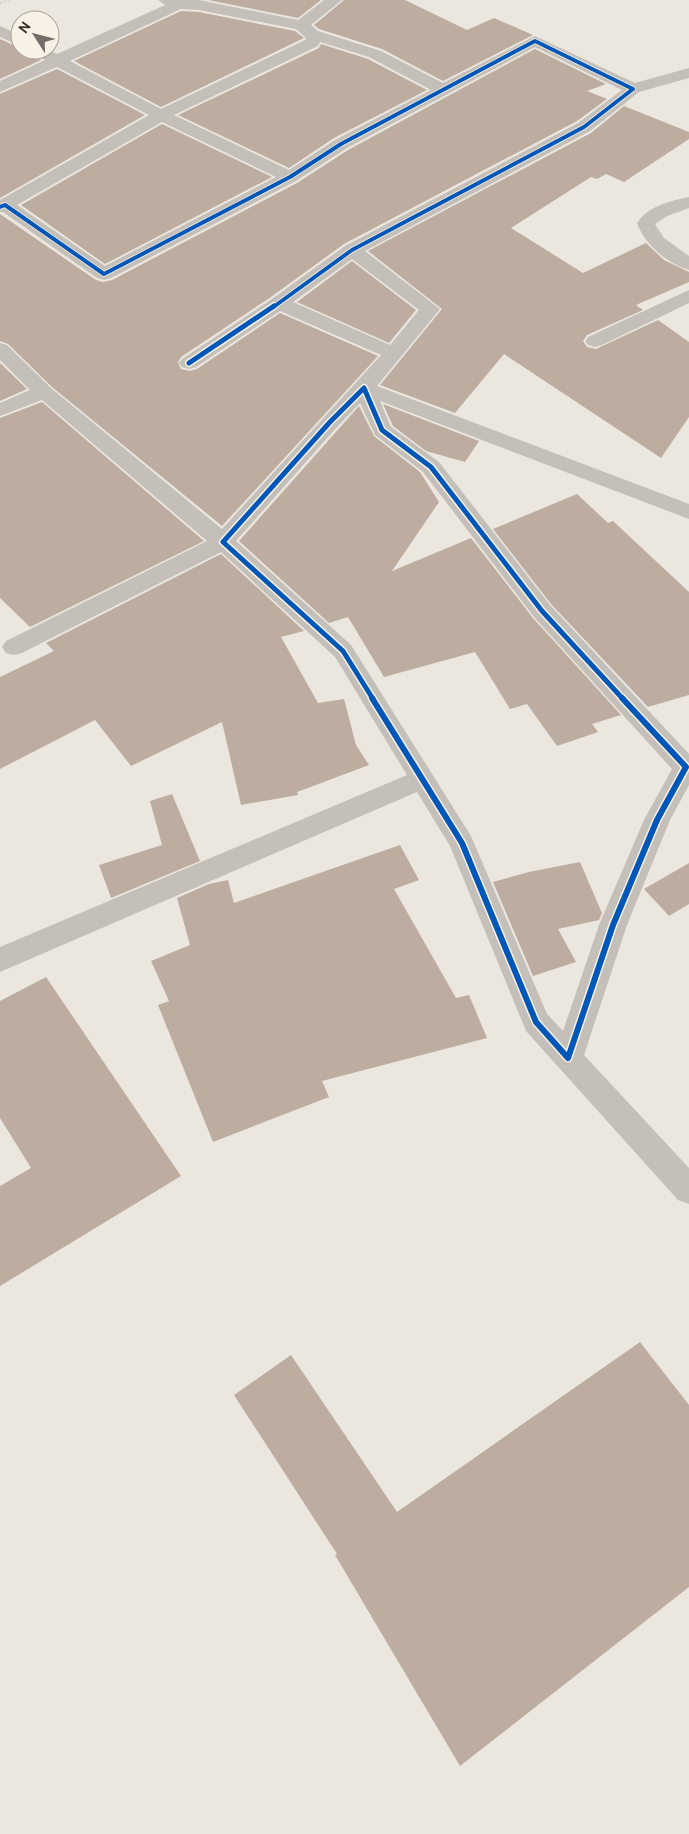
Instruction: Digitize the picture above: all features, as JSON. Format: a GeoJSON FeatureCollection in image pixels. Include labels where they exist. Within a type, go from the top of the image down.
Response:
{"type":"FeatureCollection","features":[{"type":"Feature","properties":{"kind":"street"},"geometry":{"type":"LineString","coordinates":[[306,29],[334,0]]}},
{"type":"Feature","properties":{"kind":"street"},"geometry":{"type":"LineString","coordinates":[[0,87],[59,61],[172,2],[208,7],[306,29],[375,54],[443,90]]}},
{"type":"Feature","properties":{"kind":"street"},"geometry":{"type":"LineString","coordinates":[[306,29],[314,38],[312,43],[161,115],[2,206],[104,274],[290,177],[342,144],[535,41],[633,89]]}},
{"type":"Feature","properties":{"kind":"street"},"geometry":{"type":"LineString","coordinates":[[59,61],[161,115],[290,177]]}},
{"type":"Feature","properties":{"kind":"street"},"geometry":{"type":"LineString","coordinates":[[189,363],[279,303],[352,250],[584,127],[633,89],[689,74]]}},
{"type":"Feature","properties":{"kind":"street"},"geometry":{"type":"LineString","coordinates":[[689,202],[667,209],[651,217],[646,223],[648,231],[658,243],[689,264]]}},
{"type":"Feature","properties":{"kind":"street"},"geometry":{"type":"LineString","coordinates":[[5,644],[223,542],[330,422],[394,354],[430,309],[352,250]]}},
{"type":"Feature","properties":{"kind":"street"},"geometry":{"type":"LineString","coordinates":[[595,341],[689,296]]}},
{"type":"Feature","properties":{"kind":"street"},"geometry":{"type":"LineString","coordinates":[[279,303],[394,354]]}},
{"type":"Feature","properties":{"kind":"street"},"geometry":{"type":"LineString","coordinates":[[0,349],[44,392],[223,542],[343,650],[462,843],[536,1022],[689,1190]]}},
{"type":"Feature","properties":{"kind":"street"},"geometry":{"type":"LineString","coordinates":[[364,388],[689,512]]}},
{"type":"Feature","properties":{"kind":"street"},"geometry":{"type":"LineString","coordinates":[[364,388],[382,430],[431,467],[542,611],[688,769],[657,820],[612,925],[568,1058]]}},
{"type":"Feature","properties":{"kind":"street"},"geometry":{"type":"LineString","coordinates":[[0,410],[44,392]]}},
{"type":"Feature","properties":{"kind":"street"},"geometry":{"type":"LineString","coordinates":[[0,960],[423,779]]}},
{"type":"Feature","properties":{"kind":"building"},"geometry":{"type":"Polygon","coordinates":[[[208,0],[321,0],[298,18],[208,0]]]}},
{"type":"Feature","properties":{"kind":"building"},"geometry":{"type":"Polygon","coordinates":[[[344,0],[405,0],[467,30],[494,18],[533,35],[443,81],[382,49],[319,29],[314,25],[344,0]]]}},
{"type":"Feature","properties":{"kind":"building"},"geometry":{"type":"Polygon","coordinates":[[[181,11],[199,12],[295,31],[304,38],[161,107],[74,61],[181,11]]]}},
{"type":"Feature","properties":{"kind":"building"},"geometry":{"type":"Polygon","coordinates":[[[0,39],[10,44],[10,60],[41,60],[0,79],[0,39]]]}},
{"type":"Feature","properties":{"kind":"building"},"geometry":{"type":"Polygon","coordinates":[[[321,44],[368,59],[427,90],[334,138],[289,168],[178,115],[319,48],[321,44]]]}},
{"type":"Feature","properties":{"kind":"building"},"geometry":{"type":"Polygon","coordinates":[[[535,49],[606,84],[587,91],[607,99],[577,121],[344,244],[271,297],[181,357],[178,362],[181,369],[190,371],[197,369],[280,313],[378,356],[222,526],[52,387],[8,344],[0,341],[0,214],[96,280],[103,282],[112,280],[297,183],[348,150],[535,49]]]}},
{"type":"Feature","properties":{"kind":"building"},"geometry":{"type":"Polygon","coordinates":[[[57,69],[145,115],[0,198],[0,94],[57,69]]]}},
{"type":"Feature","properties":{"kind":"building"},"geometry":{"type":"Polygon","coordinates":[[[624,106],[689,132],[689,139],[624,182],[606,174],[597,179],[591,177],[511,228],[583,273],[646,243],[664,260],[689,272],[689,282],[636,305],[643,310],[587,335],[583,341],[587,347],[596,349],[658,320],[689,342],[689,417],[661,458],[504,354],[455,413],[380,385],[442,309],[368,251],[591,133],[624,106]]]}},
{"type":"Feature","properties":{"kind":"building"},"geometry":{"type":"Polygon","coordinates":[[[162,124],[272,177],[105,264],[21,205],[162,124]]]}},
{"type":"Feature","properties":{"kind":"building"},"geometry":{"type":"Polygon","coordinates":[[[352,261],[416,310],[389,343],[297,302],[352,261]]]}},
{"type":"Feature","properties":{"kind":"building"},"geometry":{"type":"Polygon","coordinates":[[[0,363],[27,389],[0,401],[0,363]]]}},
{"type":"Feature","properties":{"kind":"building"},"geometry":{"type":"Polygon","coordinates":[[[42,402],[204,541],[30,627],[0,598],[0,418],[42,402]]]}},
{"type":"Feature","properties":{"kind":"building"},"geometry":{"type":"Polygon","coordinates":[[[383,404],[479,441],[465,462],[426,451],[393,426],[383,404]]]}},
{"type":"Feature","properties":{"kind":"building"},"geometry":{"type":"Polygon","coordinates":[[[359,406],[374,436],[420,472],[439,502],[392,571],[471,538],[533,618],[621,715],[592,724],[598,732],[557,746],[527,704],[510,709],[475,652],[384,677],[348,617],[329,623],[239,541],[359,406]]]}},
{"type":"Feature","properties":{"kind":"building"},"geometry":{"type":"Polygon","coordinates":[[[577,494],[608,523],[613,521],[689,592],[689,695],[648,707],[551,604],[493,529],[577,494]]]}},
{"type":"Feature","properties":{"kind":"building"},"geometry":{"type":"Polygon","coordinates":[[[221,554],[304,631],[281,637],[318,703],[344,699],[356,745],[369,765],[297,792],[298,795],[241,805],[222,722],[131,766],[95,720],[0,769],[0,677],[54,651],[46,643],[221,554]]]}},
{"type":"Feature","properties":{"kind":"building"},"geometry":{"type":"Polygon","coordinates":[[[172,794],[200,861],[111,898],[99,865],[162,845],[150,801],[172,794]]]}},
{"type":"Feature","properties":{"kind":"building"},"geometry":{"type":"Polygon","coordinates":[[[400,845],[419,880],[394,889],[456,998],[469,995],[487,1038],[322,1081],[329,1097],[213,1142],[158,1005],[169,1001],[151,961],[190,945],[177,898],[209,884],[228,880],[234,903],[400,845]]]}},
{"type":"Feature","properties":{"kind":"building"},"geometry":{"type":"Polygon","coordinates":[[[580,862],[602,913],[599,920],[558,929],[576,962],[533,976],[493,882],[529,872],[580,862]]]}},
{"type":"Feature","properties":{"kind":"building"},"geometry":{"type":"Polygon","coordinates":[[[689,863],[689,904],[669,916],[644,889],[689,863]]]}},
{"type":"Feature","properties":{"kind":"building"},"geometry":{"type":"Polygon","coordinates":[[[46,977],[181,1176],[0,1286],[0,1186],[31,1168],[0,1118],[0,1001],[46,977]]]}},
{"type":"Feature","properties":{"kind":"building"},"geometry":{"type":"Polygon","coordinates":[[[640,1342],[689,1405],[689,1587],[460,1766],[335,1555],[337,1554],[234,1395],[291,1355],[397,1512],[640,1342]]]}},
{"type":"Feature","properties":{"kind":"railway"},"geometry":{"type":"LineString","coordinates":[[0,3],[10,0]]}},
{"type":"Feature","properties":{"kind":"cycle path"},"geometry":{"type":"LineString","coordinates":[[0,207],[5,205],[104,274],[290,177],[341,144],[535,41],[633,89],[584,127],[352,250],[279,303],[189,363]]}},
{"type":"Feature","properties":{"kind":"cycle path"},"geometry":{"type":"LineString","coordinates":[[364,388],[382,430],[431,467],[542,611],[686,767],[657,820],[613,925],[568,1058],[536,1022],[462,843],[343,651],[223,542],[330,422],[364,388]]}}]}
